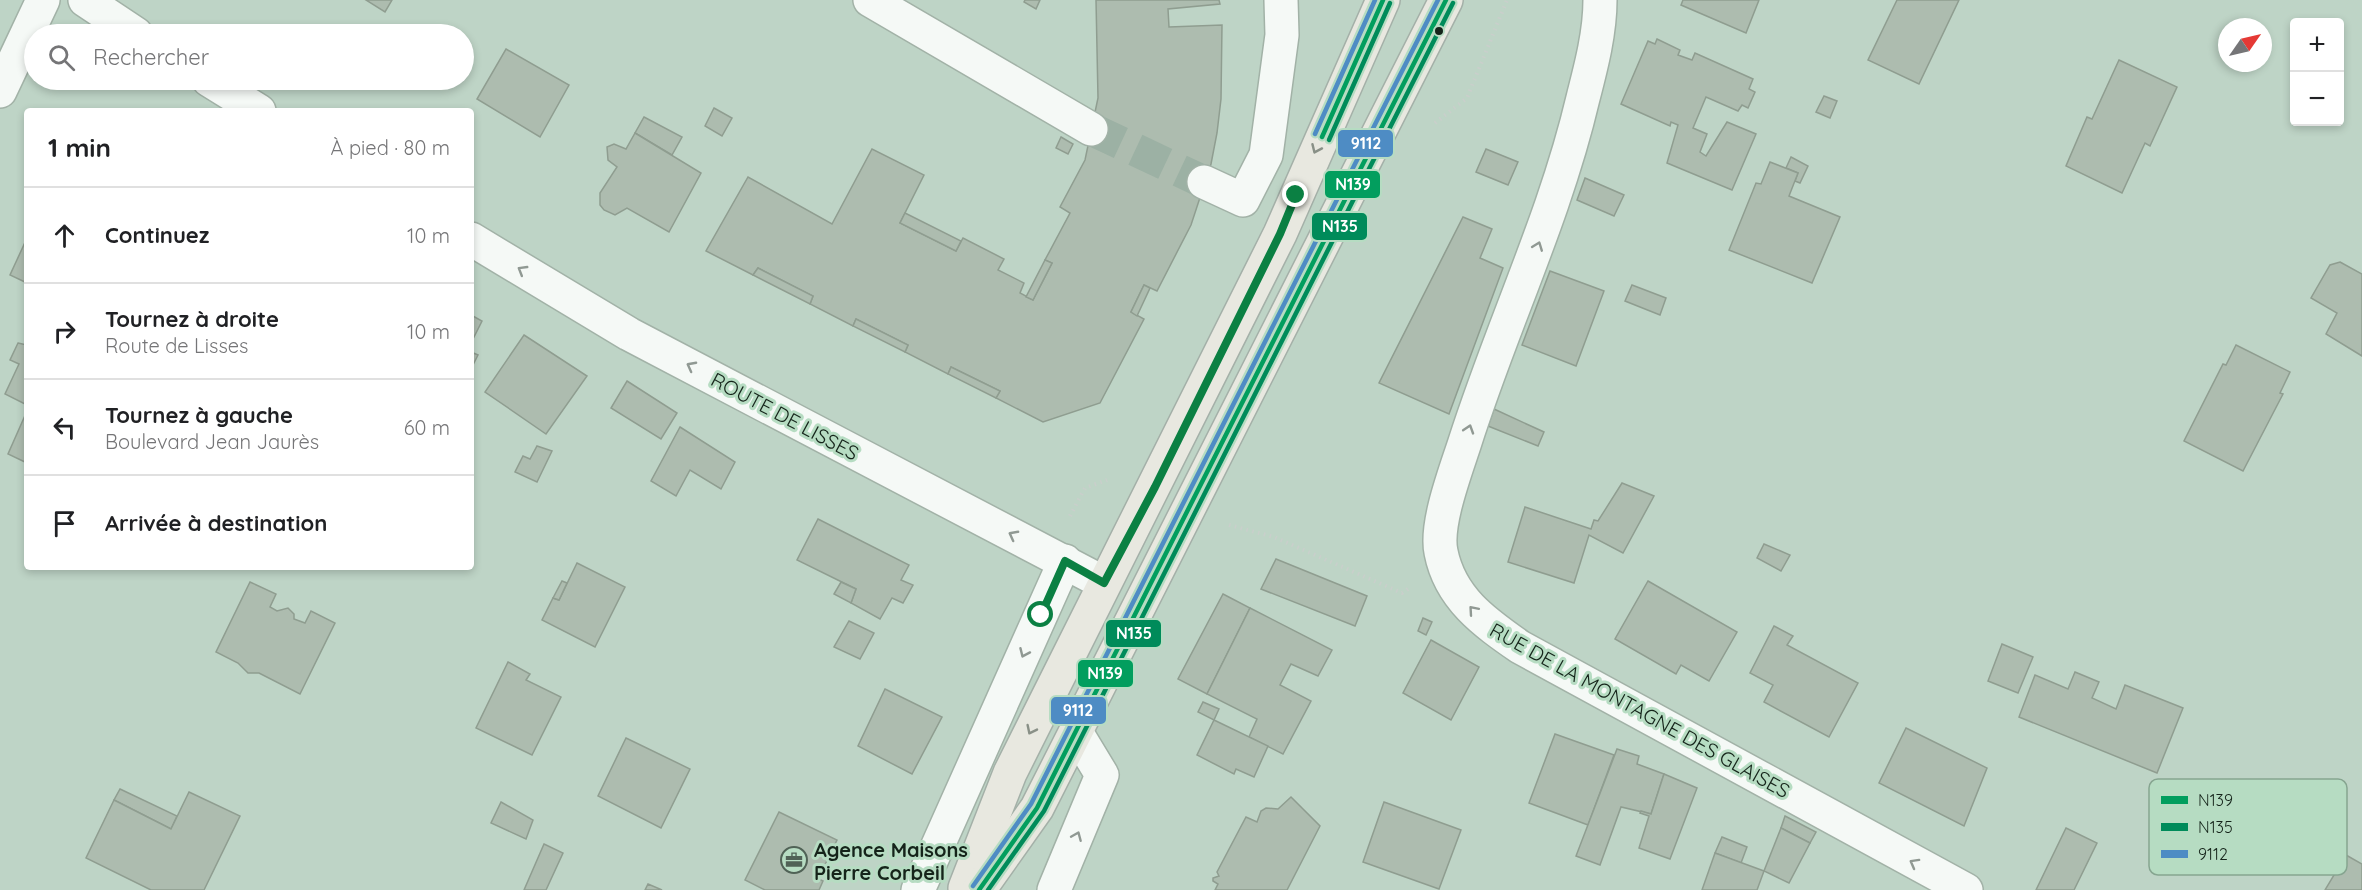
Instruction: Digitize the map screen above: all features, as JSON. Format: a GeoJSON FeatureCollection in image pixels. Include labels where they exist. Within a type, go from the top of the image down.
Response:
{"type":"FeatureCollection","features":[{"type":"Feature","properties":{"kind":"main road"},"geometry":{"type":"LineString","coordinates":[[964,890],[1010,773],[1280,234],[1383,0]]}},
{"type":"Feature","properties":{"kind":"main road"},"geometry":{"type":"LineString","coordinates":[[979,890],[1037,808],[1446,0]]}},
{"type":"Feature","properties":{"kind":"street"},"geometry":{"type":"LineString","coordinates":[[26,24],[43,0]]}},
{"type":"Feature","properties":{"kind":"street"},"geometry":{"type":"LineString","coordinates":[[85,0],[121,24]]}},
{"type":"Feature","properties":{"kind":"street"},"geometry":{"type":"LineString","coordinates":[[870,0],[1091,129]]}},
{"type":"Feature","properties":{"kind":"street"},"geometry":{"type":"LineString","coordinates":[[1204,182],[1243,200],[1266,155],[1282,35],[1281,0]]}},
{"type":"Feature","properties":{"kind":"street","name":"RUE DE LA MONTAGNE DES GLAISES"},"geometry":{"type":"LineString","coordinates":[[1600,0],[1600,14],[1589,76],[1572,145],[1543,232],[1484,384],[1444,508],[1440,551],[1455,589],[1483,622],[1520,647],[1966,890]]}},
{"type":"Feature","properties":{"kind":"street"},"geometry":{"type":"LineString","coordinates":[[0,91],[8,50],[24,27]]}},
{"type":"Feature","properties":{"kind":"street"},"geometry":{"type":"LineString","coordinates":[[225,90],[254,108]]}},
{"type":"Feature","properties":{"kind":"street","name":"ROUTE DE LISSES"},"geometry":{"type":"LineString","coordinates":[[474,241],[629,334],[1104,583]]}},
{"type":"Feature","properties":{"kind":"street"},"geometry":{"type":"LineString","coordinates":[[918,890],[1065,561]]}},
{"type":"Feature","properties":{"kind":"street"},"geometry":{"type":"LineString","coordinates":[[1054,890],[1102,775],[1076,732]]}},
{"type":"Feature","properties":{"kind":"path"},"geometry":{"type":"LineString","coordinates":[[1225,524],[1274,537],[1402,593]]}},
{"type":"Feature","properties":{"kind":"building"},"geometry":{"type":"Polygon","coordinates":[[[366,0],[392,0],[385,12],[366,0]]]}},
{"type":"Feature","properties":{"kind":"building"},"geometry":{"type":"Polygon","coordinates":[[[1025,0],[1040,0],[1036,9],[1024,2],[1025,0]]]}},
{"type":"Feature","properties":{"kind":"building"},"geometry":{"type":"Polygon","coordinates":[[[1096,0],[1219,0],[1220,4],[1168,9],[1169,27],[1222,25],[1221,99],[1211,164],[1191,225],[1157,291],[1144,285],[1131,312],[1144,319],[1100,403],[1043,422],[996,398],[1000,391],[951,367],[948,374],[905,352],[908,345],[856,319],[853,326],[810,304],[813,296],[758,268],[753,275],[706,251],[748,177],[832,224],[872,149],[924,175],[900,223],[956,251],[963,238],[1004,259],[998,270],[1024,283],[1020,293],[1033,300],[1052,263],[1045,260],[1070,213],[1060,207],[1085,160],[1098,98],[1096,0]]]}},
{"type":"Feature","properties":{"kind":"building"},"geometry":{"type":"Polygon","coordinates":[[[1683,0],[1759,0],[1746,33],[1681,5],[1683,0]]]}},
{"type":"Feature","properties":{"kind":"building"},"geometry":{"type":"Polygon","coordinates":[[[1897,0],[1959,0],[1919,84],[1868,60],[1897,0]]]}},
{"type":"Feature","properties":{"kind":"building"},"geometry":{"type":"Polygon","coordinates":[[[1657,39],[1680,50],[1678,55],[1692,60],[1695,53],[1753,79],[1749,89],[1755,92],[1748,108],[1742,105],[1738,111],[1706,97],[1693,128],[1707,134],[1700,152],[1706,156],[1727,122],[1756,134],[1732,190],[1667,163],[1678,125],[1671,122],[1670,126],[1621,104],[1648,41],[1655,44],[1657,39]]]}},
{"type":"Feature","properties":{"kind":"building"},"geometry":{"type":"Polygon","coordinates":[[[506,49],[569,85],[540,137],[477,99],[506,49]]]}},
{"type":"Feature","properties":{"kind":"building"},"geometry":{"type":"Polygon","coordinates":[[[2119,60],[2177,87],[2150,146],[2145,143],[2122,193],[2066,166],[2087,117],[2092,119],[2119,60]]]}},
{"type":"Feature","properties":{"kind":"building"},"geometry":{"type":"Polygon","coordinates":[[[1824,96],[1837,101],[1830,118],[1816,112],[1824,96]]]}},
{"type":"Feature","properties":{"kind":"building"},"geometry":{"type":"Polygon","coordinates":[[[714,108],[732,118],[722,136],[705,126],[714,108]]]}},
{"type":"Feature","properties":{"kind":"building"},"geometry":{"type":"Polygon","coordinates":[[[644,117],[682,137],[672,155],[635,133],[644,117]]]}},
{"type":"Feature","properties":{"kind":"building"},"geometry":{"type":"Polygon","coordinates":[[[635,133],[701,173],[669,232],[627,208],[615,215],[604,210],[600,205],[600,193],[617,167],[608,160],[607,147],[614,144],[626,149],[635,133]]]}},
{"type":"Feature","properties":{"kind":"building"},"geometry":{"type":"Polygon","coordinates":[[[1061,137],[1073,144],[1068,154],[1056,148],[1061,137]]]}},
{"type":"Feature","properties":{"kind":"building"},"geometry":{"type":"Polygon","coordinates":[[[1486,149],[1518,162],[1508,185],[1476,172],[1486,149]]]}},
{"type":"Feature","properties":{"kind":"building"},"geometry":{"type":"Polygon","coordinates":[[[1791,157],[1808,166],[1800,183],[1795,181],[1798,173],[1786,168],[1791,157]]]}},
{"type":"Feature","properties":{"kind":"building"},"geometry":{"type":"Polygon","coordinates":[[[1770,162],[1798,173],[1789,196],[1840,217],[1812,283],[1729,250],[1756,183],[1761,184],[1770,162]]]}},
{"type":"Feature","properties":{"kind":"building"},"geometry":{"type":"Polygon","coordinates":[[[1585,178],[1624,195],[1614,216],[1577,200],[1585,178]]]}},
{"type":"Feature","properties":{"kind":"building"},"geometry":{"type":"Polygon","coordinates":[[[905,213],[961,241],[956,251],[900,223],[905,213]]]}},
{"type":"Feature","properties":{"kind":"building"},"geometry":{"type":"Polygon","coordinates":[[[1463,217],[1492,229],[1480,258],[1503,268],[1449,414],[1379,383],[1463,217]]]}},
{"type":"Feature","properties":{"kind":"building"},"geometry":{"type":"Polygon","coordinates":[[[24,245],[24,282],[10,275],[24,245]]]}},
{"type":"Feature","properties":{"kind":"building"},"geometry":{"type":"Polygon","coordinates":[[[1045,260],[1052,263],[1033,300],[1026,297],[1045,260]]]}},
{"type":"Feature","properties":{"kind":"building"},"geometry":{"type":"Polygon","coordinates":[[[2340,262],[2362,274],[2362,356],[2326,334],[2337,313],[2311,298],[2330,265],[2340,262]]]}},
{"type":"Feature","properties":{"kind":"building"},"geometry":{"type":"Polygon","coordinates":[[[758,268],[813,296],[810,304],[753,275],[758,268]]]}},
{"type":"Feature","properties":{"kind":"building"},"geometry":{"type":"Polygon","coordinates":[[[1550,271],[1604,291],[1576,366],[1522,345],[1550,271]]]}},
{"type":"Feature","properties":{"kind":"building"},"geometry":{"type":"Polygon","coordinates":[[[1144,285],[1150,288],[1137,316],[1131,312],[1144,285]]]}},
{"type":"Feature","properties":{"kind":"building"},"geometry":{"type":"Polygon","coordinates":[[[1632,285],[1666,298],[1660,315],[1625,301],[1632,285]]]}},
{"type":"Feature","properties":{"kind":"building"},"geometry":{"type":"Polygon","coordinates":[[[474,317],[482,321],[474,337],[474,317]]]}},
{"type":"Feature","properties":{"kind":"building"},"geometry":{"type":"Polygon","coordinates":[[[856,319],[908,345],[905,352],[853,326],[856,319]]]}},
{"type":"Feature","properties":{"kind":"building"},"geometry":{"type":"Polygon","coordinates":[[[524,335],[587,376],[546,434],[485,392],[524,335]]]}},
{"type":"Feature","properties":{"kind":"building"},"geometry":{"type":"Polygon","coordinates":[[[18,343],[24,344],[24,404],[5,394],[19,364],[10,360],[18,343]]]}},
{"type":"Feature","properties":{"kind":"building"},"geometry":{"type":"Polygon","coordinates":[[[2236,345],[2290,372],[2280,393],[2283,394],[2243,471],[2184,441],[2223,364],[2226,365],[2236,345]]]}},
{"type":"Feature","properties":{"kind":"building"},"geometry":{"type":"Polygon","coordinates":[[[951,367],[1000,391],[996,398],[948,374],[951,367]]]}},
{"type":"Feature","properties":{"kind":"building"},"geometry":{"type":"Polygon","coordinates":[[[627,381],[677,413],[661,439],[611,408],[627,381]]]}},
{"type":"Feature","properties":{"kind":"building"},"geometry":{"type":"Polygon","coordinates":[[[1494,409],[1544,432],[1538,446],[1488,426],[1494,409]]]}},
{"type":"Feature","properties":{"kind":"building"},"geometry":{"type":"Polygon","coordinates":[[[24,418],[24,462],[8,454],[24,418]]]}},
{"type":"Feature","properties":{"kind":"building"},"geometry":{"type":"Polygon","coordinates":[[[680,427],[735,462],[721,489],[690,470],[676,496],[651,481],[680,427]]]}},
{"type":"Feature","properties":{"kind":"building"},"geometry":{"type":"Polygon","coordinates":[[[537,446],[552,451],[537,482],[515,472],[523,456],[530,459],[537,446]]]}},
{"type":"Feature","properties":{"kind":"building"},"geometry":{"type":"Polygon","coordinates":[[[1622,483],[1654,496],[1623,553],[1589,535],[1574,583],[1508,562],[1525,507],[1591,529],[1594,520],[1598,521],[1622,483]]]}},
{"type":"Feature","properties":{"kind":"building"},"geometry":{"type":"Polygon","coordinates":[[[818,519],[909,565],[901,580],[913,585],[903,603],[892,598],[880,619],[851,603],[856,589],[797,560],[818,519]]]}},
{"type":"Feature","properties":{"kind":"building"},"geometry":{"type":"Polygon","coordinates":[[[1764,544],[1790,555],[1781,571],[1757,558],[1764,544]]]}},
{"type":"Feature","properties":{"kind":"building"},"geometry":{"type":"Polygon","coordinates":[[[1276,559],[1367,596],[1355,626],[1261,589],[1276,559]]]}},
{"type":"Feature","properties":{"kind":"building"},"geometry":{"type":"Polygon","coordinates":[[[577,563],[625,587],[595,647],[542,620],[553,598],[559,600],[577,563]]]}},
{"type":"Feature","properties":{"kind":"building"},"geometry":{"type":"Polygon","coordinates":[[[562,581],[567,583],[559,600],[553,598],[562,581]]]}},
{"type":"Feature","properties":{"kind":"building"},"geometry":{"type":"Polygon","coordinates":[[[1648,581],[1737,632],[1709,681],[1681,665],[1676,674],[1615,639],[1648,581]]]}},
{"type":"Feature","properties":{"kind":"building"},"geometry":{"type":"Polygon","coordinates":[[[250,582],[276,594],[270,607],[277,611],[288,608],[294,614],[294,619],[305,623],[311,611],[335,623],[300,694],[259,673],[248,673],[238,663],[216,652],[250,582]]]}},
{"type":"Feature","properties":{"kind":"building"},"geometry":{"type":"Polygon","coordinates":[[[841,582],[856,589],[851,603],[834,594],[841,582]]]}},
{"type":"Feature","properties":{"kind":"building"},"geometry":{"type":"Polygon","coordinates":[[[1223,594],[1250,608],[1207,694],[1178,679],[1223,594]]]}},
{"type":"Feature","properties":{"kind":"building"},"geometry":{"type":"Polygon","coordinates":[[[1250,608],[1332,650],[1318,676],[1291,664],[1280,685],[1311,701],[1283,754],[1249,737],[1257,719],[1207,694],[1250,608]]]}},
{"type":"Feature","properties":{"kind":"building"},"geometry":{"type":"Polygon","coordinates":[[[1423,618],[1432,622],[1426,635],[1418,631],[1423,618]]]}},
{"type":"Feature","properties":{"kind":"building"},"geometry":{"type":"Polygon","coordinates":[[[849,621],[874,633],[860,659],[834,647],[849,621]]]}},
{"type":"Feature","properties":{"kind":"building"},"geometry":{"type":"Polygon","coordinates":[[[1774,626],[1793,636],[1787,645],[1858,683],[1829,737],[1764,702],[1773,685],[1750,673],[1774,626]]]}},
{"type":"Feature","properties":{"kind":"building"},"geometry":{"type":"Polygon","coordinates":[[[1431,640],[1479,667],[1451,720],[1403,693],[1431,640]]]}},
{"type":"Feature","properties":{"kind":"building"},"geometry":{"type":"Polygon","coordinates":[[[2002,644],[2033,657],[2018,693],[1988,681],[2002,644]]]}},
{"type":"Feature","properties":{"kind":"building"},"geometry":{"type":"Polygon","coordinates":[[[508,662],[530,674],[526,680],[561,697],[532,755],[476,728],[508,662]]]}},
{"type":"Feature","properties":{"kind":"building"},"geometry":{"type":"Polygon","coordinates":[[[2075,672],[2099,682],[2092,698],[2116,709],[2125,685],[2183,708],[2157,773],[2019,717],[2035,675],[2068,689],[2075,672]]]}},
{"type":"Feature","properties":{"kind":"building"},"geometry":{"type":"Polygon","coordinates":[[[885,689],[942,717],[912,774],[858,746],[885,689]]]}},
{"type":"Feature","properties":{"kind":"building"},"geometry":{"type":"Polygon","coordinates":[[[1203,702],[1219,709],[1214,720],[1198,712],[1203,702]]]}},
{"type":"Feature","properties":{"kind":"building"},"geometry":{"type":"Polygon","coordinates":[[[1214,720],[1268,746],[1254,777],[1236,769],[1234,774],[1197,755],[1214,720]]]}},
{"type":"Feature","properties":{"kind":"building"},"geometry":{"type":"Polygon","coordinates":[[[1906,728],[1987,768],[1964,826],[1879,783],[1906,728]]]}},
{"type":"Feature","properties":{"kind":"building"},"geometry":{"type":"Polygon","coordinates":[[[1555,734],[1614,755],[1588,825],[1529,803],[1555,734]]]}},
{"type":"Feature","properties":{"kind":"building"},"geometry":{"type":"Polygon","coordinates":[[[626,738],[690,769],[661,828],[598,796],[626,738]]]}},
{"type":"Feature","properties":{"kind":"building"},"geometry":{"type":"Polygon","coordinates":[[[1617,749],[1639,756],[1637,764],[1664,774],[1651,814],[1621,807],[1600,865],[1576,856],[1617,749]]]}},
{"type":"Feature","properties":{"kind":"building"},"geometry":{"type":"Polygon","coordinates":[[[1664,774],[1697,788],[1670,859],[1639,848],[1649,816],[1640,813],[1641,811],[1651,814],[1664,774]]]}},
{"type":"Feature","properties":{"kind":"building"},"geometry":{"type":"Polygon","coordinates":[[[120,789],[177,816],[171,829],[114,800],[120,789]]]}},
{"type":"Feature","properties":{"kind":"building"},"geometry":{"type":"Polygon","coordinates":[[[189,792],[240,816],[204,890],[151,890],[86,858],[114,800],[171,829],[189,792]]]}},
{"type":"Feature","properties":{"kind":"building"},"geometry":{"type":"Polygon","coordinates":[[[1291,797],[1320,826],[1287,890],[1215,890],[1218,884],[1213,881],[1213,878],[1219,876],[1217,872],[1246,817],[1257,822],[1261,811],[1266,808],[1278,809],[1291,797]]]}},
{"type":"Feature","properties":{"kind":"building"},"geometry":{"type":"Polygon","coordinates":[[[501,802],[533,820],[526,839],[491,823],[501,802]]]}},
{"type":"Feature","properties":{"kind":"building"},"geometry":{"type":"Polygon","coordinates":[[[1384,802],[1461,830],[1439,889],[1363,862],[1384,802]]]}},
{"type":"Feature","properties":{"kind":"building"},"geometry":{"type":"Polygon","coordinates":[[[779,812],[837,840],[818,879],[823,881],[819,890],[765,890],[745,880],[779,812]]]}},
{"type":"Feature","properties":{"kind":"building"},"geometry":{"type":"Polygon","coordinates":[[[1785,816],[1816,832],[1810,843],[1781,828],[1785,816]]]}},
{"type":"Feature","properties":{"kind":"building"},"geometry":{"type":"Polygon","coordinates":[[[1781,828],[1810,843],[1789,883],[1764,871],[1781,828]]]}},
{"type":"Feature","properties":{"kind":"building"},"geometry":{"type":"Polygon","coordinates":[[[2066,828],[2097,843],[2074,890],[2036,890],[2066,828]]]}},
{"type":"Feature","properties":{"kind":"building"},"geometry":{"type":"Polygon","coordinates":[[[1722,837],[1747,847],[1741,863],[1715,853],[1722,837]]]}},
{"type":"Feature","properties":{"kind":"building"},"geometry":{"type":"Polygon","coordinates":[[[544,844],[563,853],[546,890],[524,890],[544,844]]]}},
{"type":"Feature","properties":{"kind":"building"},"geometry":{"type":"Polygon","coordinates":[[[1715,853],[1764,871],[1757,890],[1702,890],[1715,853]]]}},
{"type":"Feature","properties":{"kind":"building"},"geometry":{"type":"Polygon","coordinates":[[[2347,856],[2362,864],[2362,890],[2325,890],[2334,875],[2347,875],[2347,856]]]}},
{"type":"Feature","properties":{"kind":"building"},"geometry":{"type":"Polygon","coordinates":[[[648,884],[662,890],[645,890],[648,884]]]}},
{"type":"Feature","properties":{"kind":"tunnel"},"geometry":{"type":"LineString","coordinates":[[1091,129],[1204,182]]}},
{"type":"Feature","properties":{"kind":"transit line","name":"9112"},"geometry":{"type":"LineString","coordinates":[[1315,134],[1375,0]]}},
{"type":"Feature","properties":{"kind":"transit line","name":"N139"},"geometry":{"type":"LineString","coordinates":[[1322,137],[1383,0]]}},
{"type":"Feature","properties":{"kind":"transit line","name":"9112"},"geometry":{"type":"LineString","coordinates":[[973,886],[1031,804],[1438,0]]}},
{"type":"Feature","properties":{"kind":"transit line","name":"N139"},"geometry":{"type":"LineString","coordinates":[[979,890],[1037,808],[1446,0]]}},
{"type":"Feature","properties":{"kind":"transit line","name":"N135"},"geometry":{"type":"LineString","coordinates":[[1329,140],[1390,3]]}},
{"type":"Feature","properties":{"kind":"transit line","name":"N135"},"geometry":{"type":"LineString","coordinates":[[988,890],[1044,811],[1453,3]]}},
{"type":"Feature","properties":{"kind":"place","name":"Agence Maisons Pierre Corbeil"},"geometry":{"type":"Point","coordinates":[794,860]}},
{"type":"Feature","properties":{"kind":"route"},"geometry":{"type":"LineString","coordinates":[[1041,615],[1065,561],[1104,583],[1155,487],[1280,234],[1296,195]]}}]}
